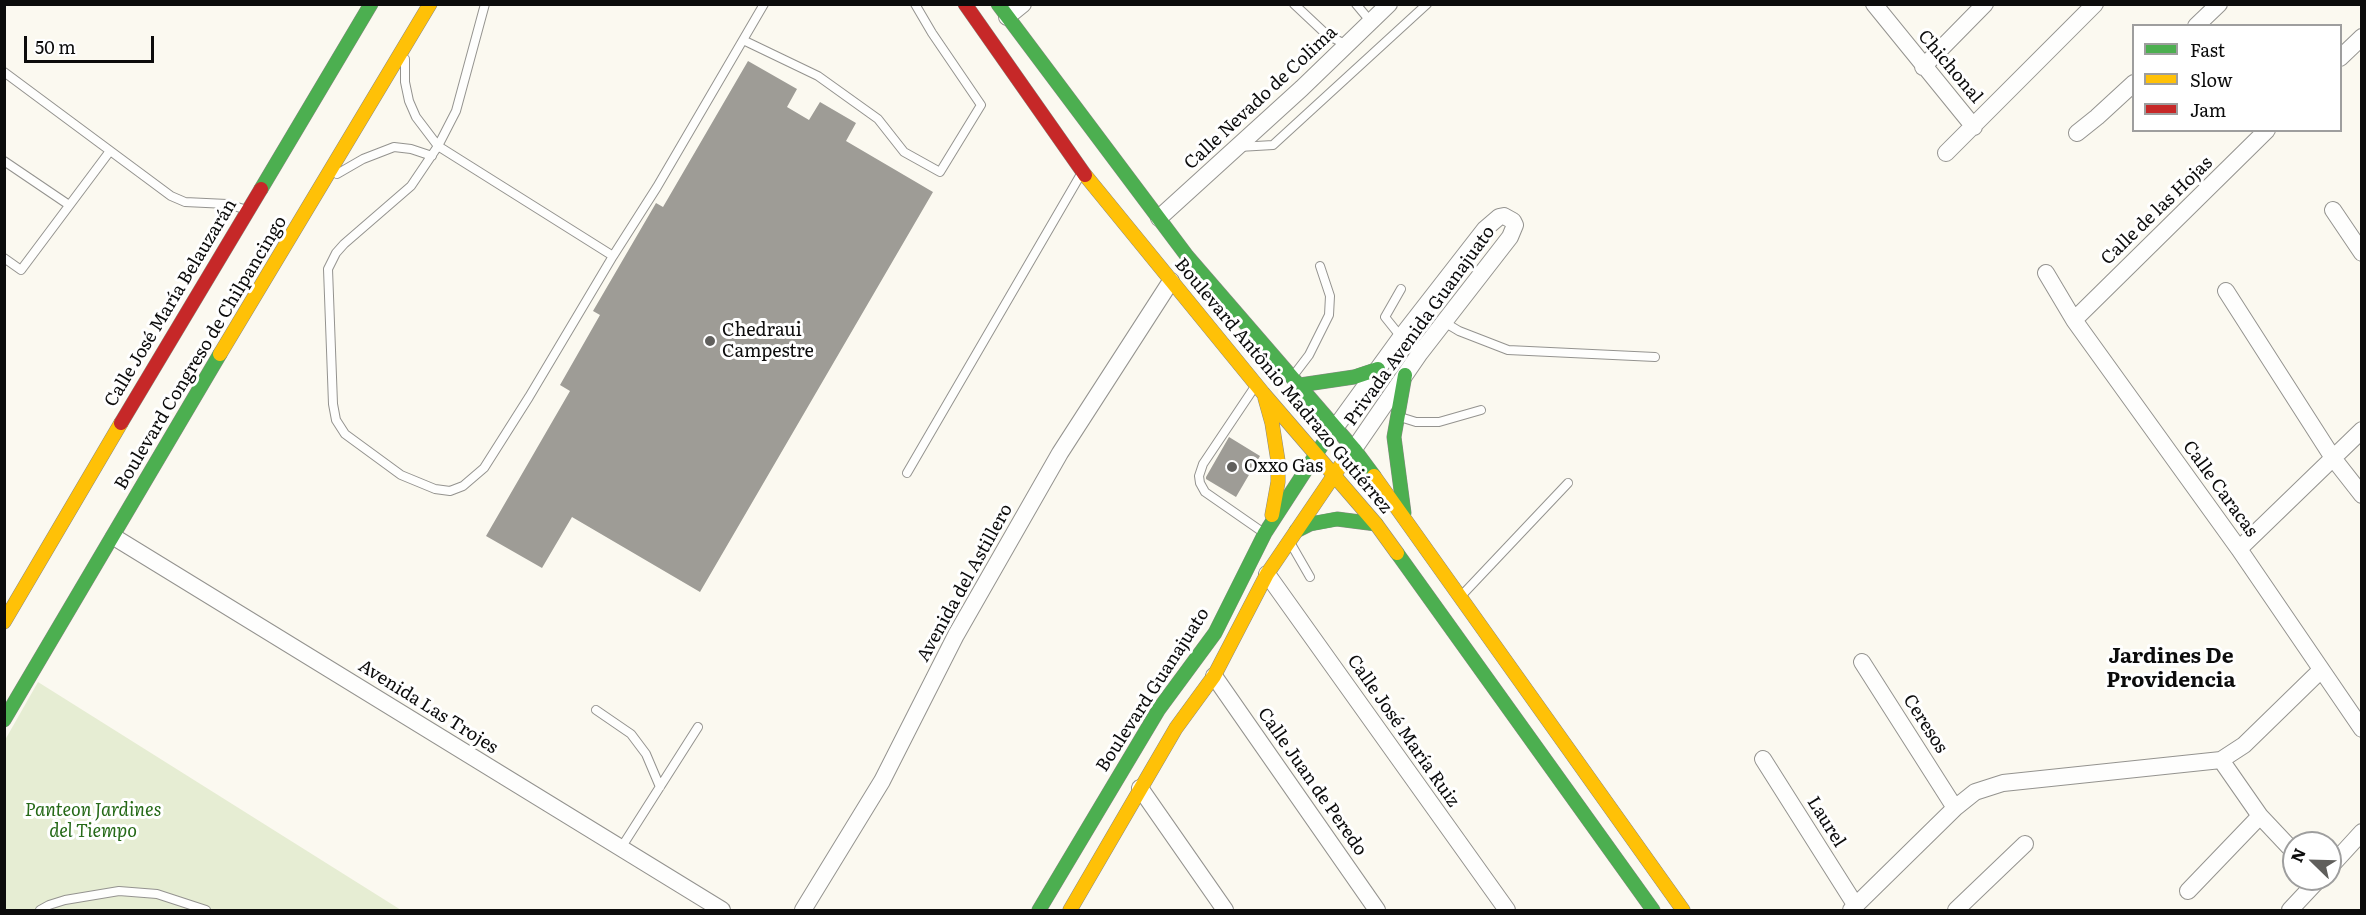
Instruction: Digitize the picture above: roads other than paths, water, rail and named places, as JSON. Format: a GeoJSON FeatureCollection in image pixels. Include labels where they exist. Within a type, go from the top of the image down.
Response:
{"type":"FeatureCollection","features":[{"type":"Feature","properties":{"kind":"street","name":"Calle José María Belauzarán"},"geometry":{"type":"LineString","coordinates":[[4,622],[371,4]]}},
{"type":"Feature","properties":{"kind":"street","name":"Boulevard Congreso de Chilpancingo"},"geometry":{"type":"LineString","coordinates":[[4,720],[430,4]]}},
{"type":"Feature","properties":{"kind":"street","name":"Boulevard Antônio Madrazo Gutiérrez"},"geometry":{"type":"LineString","coordinates":[[965,4],[1082,171],[1260,389],[1376,524],[1653,910]]}},
{"type":"Feature","properties":{"kind":"street"},"geometry":{"type":"LineString","coordinates":[[1003,11],[1023,4]]}},
{"type":"Feature","properties":{"kind":"street","name":"Calle Nevado de Colima"},"geometry":{"type":"LineString","coordinates":[[1159,218],[1389,4]]}},
{"type":"Feature","properties":{"kind":"street","name":"Chichonal"},"geometry":{"type":"LineString","coordinates":[[1874,4],[1974,127]]}},
{"type":"Feature","properties":{"kind":"street"},"geometry":{"type":"LineString","coordinates":[[1923,67],[1985,4]]}},
{"type":"Feature","properties":{"kind":"street"},"geometry":{"type":"LineString","coordinates":[[1946,153],[2095,4]]}},
{"type":"Feature","properties":{"kind":"street"},"geometry":{"type":"LineString","coordinates":[[2198,24],[2219,4]]}},
{"type":"Feature","properties":{"kind":"street","name":"Boulevard Antônio Madrazo Gutiérrez"},"geometry":{"type":"LineString","coordinates":[[1003,11],[1187,256],[1354,449],[1683,910]]}},
{"type":"Feature","properties":{"kind":"street"},"geometry":{"type":"LineString","coordinates":[[2342,56],[2361,37]]}},
{"type":"Feature","properties":{"kind":"street"},"geometry":{"type":"LineString","coordinates":[[2077,133],[2132,84]]}},
{"type":"Feature","properties":{"kind":"street","name":"Calle de las Hojas"},"geometry":{"type":"LineString","coordinates":[[2074,320],[2265,132]]}},
{"type":"Feature","properties":{"kind":"street"},"geometry":{"type":"LineString","coordinates":[[2333,210],[2361,253]]}},
{"type":"Feature","properties":{"kind":"street","name":"Privada Avenida Guanajuato"},"geometry":{"type":"LineString","coordinates":[[1335,428],[1401,337],[1485,229],[1499,217],[1509,218],[1515,225],[1510,237],[1420,353],[1354,449]]}},
{"type":"Feature","properties":{"kind":"street","name":"Calle Caracas"},"geometry":{"type":"LineString","coordinates":[[2046,273],[2074,320],[2239,549],[2361,729]]}},
{"type":"Feature","properties":{"kind":"street","name":"Avenida del Astillero"},"geometry":{"type":"LineString","coordinates":[[804,910],[882,781],[956,635],[1060,453],[1171,282]]}},
{"type":"Feature","properties":{"kind":"street"},"geometry":{"type":"LineString","coordinates":[[2226,291],[2333,458],[2361,495]]}},
{"type":"Feature","properties":{"kind":"street"},"geometry":{"type":"LineString","coordinates":[[1296,381],[1354,377],[1378,369]]}},
{"type":"Feature","properties":{"kind":"street"},"geometry":{"type":"LineString","coordinates":[[1405,518],[1395,452],[1397,416],[1406,375]]}},
{"type":"Feature","properties":{"kind":"street"},"geometry":{"type":"LineString","coordinates":[[1260,389],[1272,423],[1278,461],[1278,482],[1268,528]]}},
{"type":"Feature","properties":{"kind":"street","name":"Boulevard Guanajuato"},"geometry":{"type":"LineString","coordinates":[[1039,910],[1160,709],[1215,633],[1268,528],[1316,453],[1335,428]]}},
{"type":"Feature","properties":{"kind":"street"},"geometry":{"type":"LineString","coordinates":[[2239,549],[2361,430]]}},
{"type":"Feature","properties":{"kind":"street"},"geometry":{"type":"LineString","coordinates":[[1070,910],[1176,728],[1214,676],[1267,574],[1334,473],[1354,449]]}},
{"type":"Feature","properties":{"kind":"street"},"geometry":{"type":"LineString","coordinates":[[1292,536],[1310,524],[1336,519],[1376,524]]}},
{"type":"Feature","properties":{"kind":"street","name":"Avenida Las Trojes"},"geometry":{"type":"LineString","coordinates":[[114,537],[722,910]]}},
{"type":"Feature","properties":{"kind":"street","name":"Calle José María Ruiz"},"geometry":{"type":"LineString","coordinates":[[1267,574],[1507,910]]}},
{"type":"Feature","properties":{"kind":"street","name":"Ceresos"},"geometry":{"type":"LineString","coordinates":[[1862,662],[1955,808]]}},
{"type":"Feature","properties":{"kind":"street"},"geometry":{"type":"LineString","coordinates":[[1854,908],[1955,808],[1975,792],[2003,783],[2221,759],[2244,744],[2321,670]]}},
{"type":"Feature","properties":{"kind":"street","name":"Calle Juan de Peredo"},"geometry":{"type":"LineString","coordinates":[[1214,676],[1377,910]]}},
{"type":"Feature","properties":{"kind":"street","name":"Laurel"},"geometry":{"type":"LineString","coordinates":[[1763,759],[1854,908]]}},
{"type":"Feature","properties":{"kind":"street"},"geometry":{"type":"LineString","coordinates":[[2221,759],[2260,816],[2282,839]]}},
{"type":"Feature","properties":{"kind":"street"},"geometry":{"type":"LineString","coordinates":[[1140,788],[1225,910]]}},
{"type":"Feature","properties":{"kind":"street"},"geometry":{"type":"LineString","coordinates":[[2188,891],[2260,816]]}},
{"type":"Feature","properties":{"kind":"street"},"geometry":{"type":"LineString","coordinates":[[2342,853],[2361,832]]}},
{"type":"Feature","properties":{"kind":"street"},"geometry":{"type":"LineString","coordinates":[[1956,910],[2025,844]]}},
{"type":"Feature","properties":{"kind":"street"},"geometry":{"type":"LineString","coordinates":[[2290,910],[2308,891]]}},
{"type":"Feature","properties":{"kind":"lane"},"geometry":{"type":"LineString","coordinates":[[485,4],[456,111],[438,146],[411,186],[344,244],[336,253],[328,269],[333,404],[336,420],[345,434],[400,475],[435,489],[450,490],[463,486],[484,468],[657,187],[764,4]]}},
{"type":"Feature","properties":{"kind":"lane"},"geometry":{"type":"LineString","coordinates":[[743,40],[818,76],[878,118],[904,152],[940,172],[981,105],[915,4]]}},
{"type":"Feature","properties":{"kind":"lane"},"geometry":{"type":"LineString","coordinates":[[1293,4],[1327,35],[1347,45]]}},
{"type":"Feature","properties":{"kind":"lane"},"geometry":{"type":"LineString","coordinates":[[1356,4],[1371,22]]}},
{"type":"Feature","properties":{"kind":"lane"},"geometry":{"type":"LineString","coordinates":[[1237,147],[1273,145],[1427,4]]}},
{"type":"Feature","properties":{"kind":"lane"},"geometry":{"type":"LineString","coordinates":[[404,48],[405,82],[409,101],[416,117],[438,146],[613,256]]}},
{"type":"Feature","properties":{"kind":"lane"},"geometry":{"type":"LineString","coordinates":[[4,72],[171,196],[185,202],[226,204],[248,210]]}},
{"type":"Feature","properties":{"kind":"lane"},"geometry":{"type":"LineString","coordinates":[[324,182],[363,159],[394,147],[411,149],[432,156]]}},
{"type":"Feature","properties":{"kind":"lane"},"geometry":{"type":"LineString","coordinates":[[4,258],[21,270],[110,151]]}},
{"type":"Feature","properties":{"kind":"lane"},"geometry":{"type":"LineString","coordinates":[[4,161],[69,205]]}},
{"type":"Feature","properties":{"kind":"lane"},"geometry":{"type":"LineString","coordinates":[[907,473],[1082,171]]}},
{"type":"Feature","properties":{"kind":"lane"},"geometry":{"type":"LineString","coordinates":[[1296,381],[1329,315],[1330,296],[1320,266]]}},
{"type":"Feature","properties":{"kind":"lane"},"geometry":{"type":"LineString","coordinates":[[1401,289],[1385,317],[1401,337],[1420,353]]}},
{"type":"Feature","properties":{"kind":"lane"},"geometry":{"type":"LineString","coordinates":[[1444,322],[1460,331],[1508,350],[1655,357]]}},
{"type":"Feature","properties":{"kind":"lane"},"geometry":{"type":"LineString","coordinates":[[1260,389],[1203,464],[1199,476],[1205,492],[1268,528]]}},
{"type":"Feature","properties":{"kind":"lane"},"geometry":{"type":"LineString","coordinates":[[1397,416],[1416,422],[1439,422],[1480,410]]}},
{"type":"Feature","properties":{"kind":"lane"},"geometry":{"type":"LineString","coordinates":[[1461,596],[1568,483]]}},
{"type":"Feature","properties":{"kind":"lane"},"geometry":{"type":"LineString","coordinates":[[1292,536],[1310,577]]}},
{"type":"Feature","properties":{"kind":"lane"},"geometry":{"type":"LineString","coordinates":[[596,710],[631,734],[646,754],[660,787]]}},
{"type":"Feature","properties":{"kind":"lane"},"geometry":{"type":"LineString","coordinates":[[621,849],[698,727]]}},
{"type":"Feature","properties":{"kind":"lane"},"geometry":{"type":"LineString","coordinates":[[40,910],[65,900],[119,891],[157,894],[206,910]]}},
{"type":"Feature","properties":{"kind":"place","name":"Chedraui Campestre"},"geometry":{"type":"Point","coordinates":[710,341]}},
{"type":"Feature","properties":{"kind":"place","name":"Oxxo Gas"},"geometry":{"type":"Point","coordinates":[1232,467]}},
{"type":"Feature","properties":{"kind":"district","name":"Jardines De Providencia"},"geometry":{"type":"Point","coordinates":[2171,669]}},
{"type":"Feature","properties":{"kind":"park label","name":"Panteon Jardines del Tiempo"},"geometry":{"type":"Point","coordinates":[93,821]}}]}
